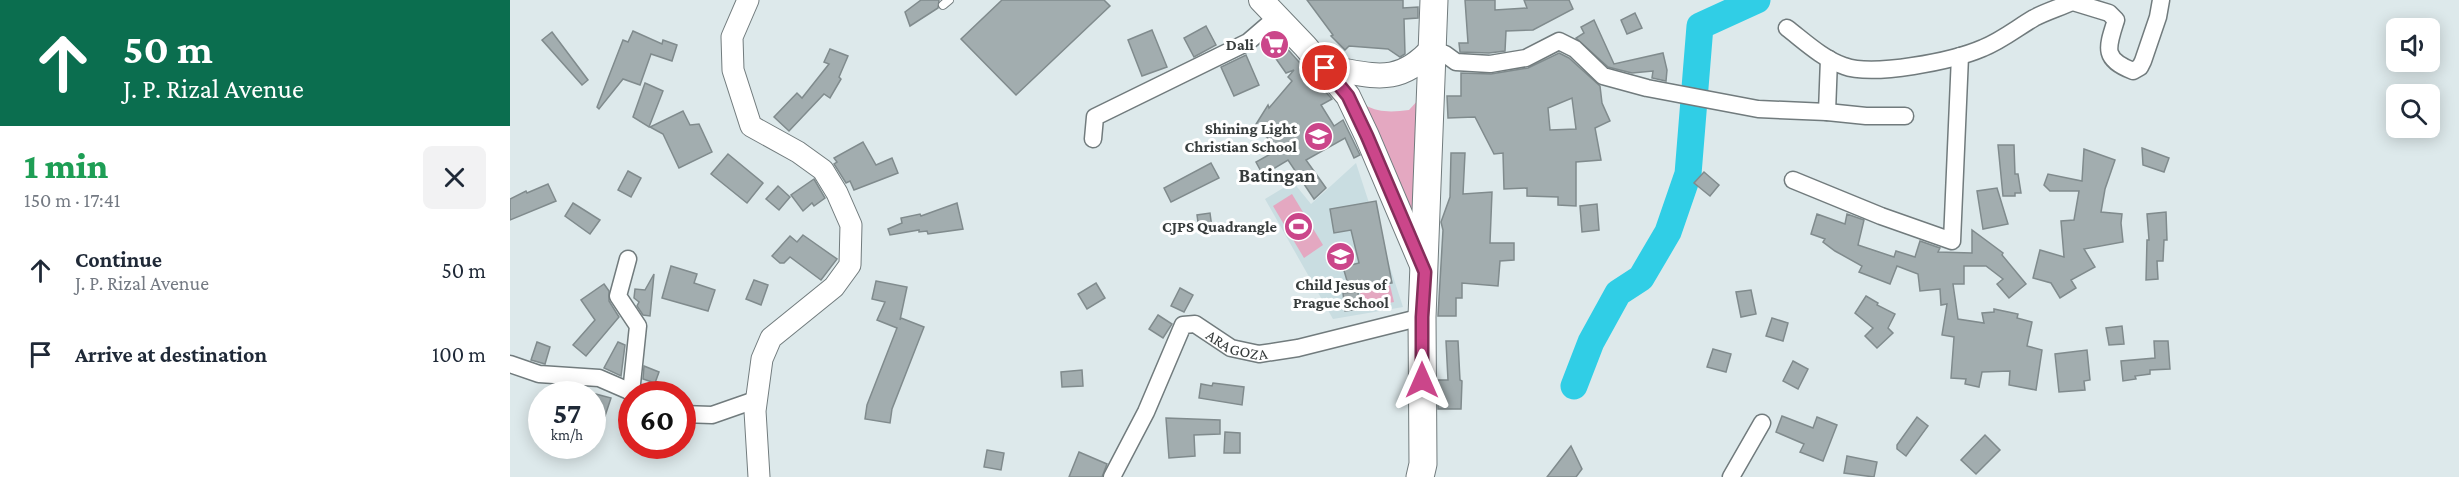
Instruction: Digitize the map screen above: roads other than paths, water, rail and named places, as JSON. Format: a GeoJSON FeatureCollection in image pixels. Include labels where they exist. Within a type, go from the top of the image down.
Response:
{"type":"FeatureCollection","features":[{"type":"Feature","properties":{"kind":"main road"},"geometry":{"type":"LineString","coordinates":[[1261,0],[1348,96],[1425,272]]}},
{"type":"Feature","properties":{"kind":"main road"},"geometry":{"type":"LineString","coordinates":[[1427,473],[1422,317],[1434,0]]}},
{"type":"Feature","properties":{"kind":"main road"},"geometry":{"type":"LineString","coordinates":[[1325,68],[1371,77],[1385,77],[1408,68],[1425,57],[1432,49]]}},
{"type":"Feature","properties":{"kind":"street"},"geometry":{"type":"LineString","coordinates":[[748,0],[732,37],[733,70],[751,126],[798,152],[823,170],[837,193],[851,225],[850,265],[834,287],[771,338],[762,359],[755,400],[759,477]]}},
{"type":"Feature","properties":{"kind":"street"},"geometry":{"type":"LineString","coordinates":[[1787,28],[1842,66],[1858,70],[1874,70],[1960,56],[1984,48],[2035,18],[2074,1],[2109,13],[2116,20],[2111,35],[2110,55],[2116,64],[2133,70],[2140,67],[2143,61],[2158,17],[2161,0]]}},
{"type":"Feature","properties":{"kind":"street"},"geometry":{"type":"LineString","coordinates":[[1093,139],[1095,117],[1248,42],[1277,17]]}},
{"type":"Feature","properties":{"kind":"street"},"geometry":{"type":"LineString","coordinates":[[1432,49],[1456,62],[1490,64],[1526,58],[1559,41],[1575,49],[1603,76],[1620,82],[1758,109],[1866,116],[1905,116]]}},
{"type":"Feature","properties":{"kind":"street"},"geometry":{"type":"LineString","coordinates":[[1794,180],[1881,216],[1952,241],[1960,56]]}},
{"type":"Feature","properties":{"kind":"street"},"geometry":{"type":"LineString","coordinates":[[1827,112],[1830,59]]}},
{"type":"Feature","properties":{"kind":"street"},"geometry":{"type":"LineString","coordinates":[[628,259],[618,296],[638,326],[634,381]]}},
{"type":"Feature","properties":{"kind":"street","name":"ARAGOZA"},"geometry":{"type":"LineString","coordinates":[[1112,477],[1146,412],[1183,325],[1195,324],[1231,348],[1259,354],[1298,348],[1422,317]]}},
{"type":"Feature","properties":{"kind":"street"},"geometry":{"type":"LineString","coordinates":[[510,364],[539,374],[599,378],[618,387]]}},
{"type":"Feature","properties":{"kind":"street"},"geometry":{"type":"LineString","coordinates":[[696,414],[712,415],[755,400]]}},
{"type":"Feature","properties":{"kind":"street"},"geometry":{"type":"LineString","coordinates":[[1731,477],[1762,423]]}},
{"type":"Feature","properties":{"kind":"waterway"},"geometry":{"type":"LineString","coordinates":[[1574,386],[1591,342],[1618,293],[1641,278],[1668,232],[1688,174],[1700,26],[1757,0]]}},
{"type":"Feature","properties":{"kind":"place","name":"Dali"},"geometry":{"type":"Point","coordinates":[1275,44]}},
{"type":"Feature","properties":{"kind":"place","name":"Shining Light Christian School"},"geometry":{"type":"Point","coordinates":[1318,137]}},
{"type":"Feature","properties":{"kind":"place","name":"CJPS Quadrangle"},"geometry":{"type":"Point","coordinates":[1298,226]}},
{"type":"Feature","properties":{"kind":"place","name":"Child Jesus of Prague School"},"geometry":{"type":"Point","coordinates":[1341,256]}},
{"type":"Feature","properties":{"kind":"district","name":"Batingan"},"geometry":{"type":"Point","coordinates":[1277,175]}}]}
